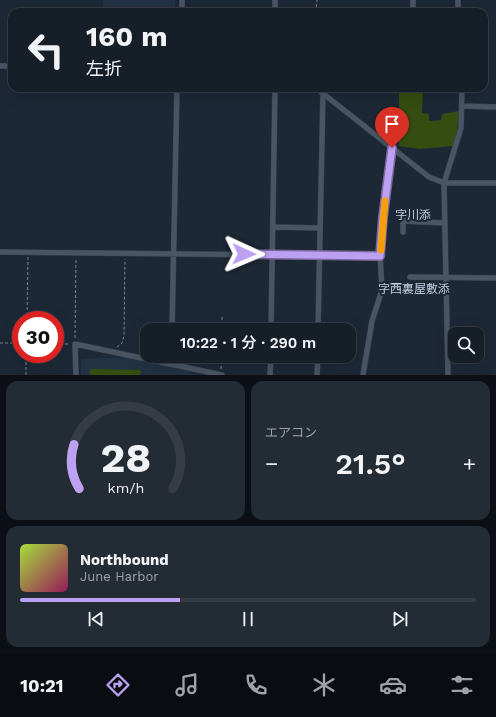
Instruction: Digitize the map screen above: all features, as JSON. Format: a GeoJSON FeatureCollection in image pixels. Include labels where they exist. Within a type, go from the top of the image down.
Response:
{"type":"FeatureCollection","features":[{"type":"Feature","properties":{"kind":"street"},"geometry":{"type":"LineString","coordinates":[[172,323],[178,92]]}},
{"type":"Feature","properties":{"kind":"street"},"geometry":{"type":"LineString","coordinates":[[271,323],[275,92]]}},
{"type":"Feature","properties":{"kind":"street"},"geometry":{"type":"LineString","coordinates":[[448,375],[444,183],[459,136],[462,92]]}},
{"type":"Feature","properties":{"kind":"street"},"geometry":{"type":"LineString","coordinates":[[323,93],[429,177],[444,183],[496,183]]}},
{"type":"Feature","properties":{"kind":"street"},"geometry":{"type":"LineString","coordinates":[[318,323],[323,93]]}},
{"type":"Feature","properties":{"kind":"street"},"geometry":{"type":"LineString","coordinates":[[462,106],[496,107]]}},
{"type":"Feature","properties":{"kind":"street"},"geometry":{"type":"LineString","coordinates":[[363,375],[370,334],[382,290],[380,256],[383,217],[392,148]]}},
{"type":"Feature","properties":{"kind":"street"},"geometry":{"type":"LineString","coordinates":[[403,232],[403,221],[444,223]]}},
{"type":"Feature","properties":{"kind":"street"},"geometry":{"type":"LineString","coordinates":[[272,227],[320,228]]}},
{"type":"Feature","properties":{"kind":"street"},"geometry":{"type":"LineString","coordinates":[[0,252],[380,256]]}},
{"type":"Feature","properties":{"kind":"street"},"geometry":{"type":"LineString","coordinates":[[410,277],[496,278]]}},
{"type":"Feature","properties":{"kind":"street"},"geometry":{"type":"LineString","coordinates":[[76,375],[75,344],[222,375]]}},
{"type":"Feature","properties":{"kind":"street"},"geometry":{"type":"LineString","coordinates":[[270,375],[271,363]]}},
{"type":"Feature","properties":{"kind":"street"},"geometry":{"type":"LineString","coordinates":[[317,375],[318,363]]}},
{"type":"Feature","properties":{"kind":"path"},"geometry":{"type":"LineString","coordinates":[[27,311],[28,252]]}},
{"type":"Feature","properties":{"kind":"path"},"geometry":{"type":"LineString","coordinates":[[64,344],[75,344],[76,253]]}},
{"type":"Feature","properties":{"kind":"path"},"geometry":{"type":"LineString","coordinates":[[115,353],[116,348],[122,343],[124,336],[125,253]]}},
{"type":"Feature","properties":{"kind":"path"},"geometry":{"type":"LineString","coordinates":[[222,318],[222,323]]}},
{"type":"Feature","properties":{"kind":"path"},"geometry":{"type":"LineString","coordinates":[[0,343],[12,343]]}},
{"type":"Feature","properties":{"kind":"path"},"geometry":{"type":"LineString","coordinates":[[26,363],[26,375]]}},
{"type":"Feature","properties":{"kind":"path"},"geometry":{"type":"LineString","coordinates":[[222,363],[222,375]]}},
{"type":"Feature","properties":{"kind":"shaded area"},"geometry":{"type":"Polygon","coordinates":[[[103,0],[175,0],[175,8],[103,8],[103,0]]]}},
{"type":"Feature","properties":{"kind":"shaded area"},"geometry":{"type":"Polygon","coordinates":[[[131,357],[140,359],[140,363],[155,363],[203,375],[81,375],[81,359],[131,357]]]}},
{"type":"Feature","properties":{"kind":"green space"},"geometry":{"type":"Polygon","coordinates":[[[399,92],[423,92],[422,113],[429,114],[429,121],[441,120],[442,114],[459,111],[457,132],[453,146],[420,149],[399,146],[399,92]]]}},
{"type":"Feature","properties":{"kind":"green space"},"geometry":{"type":"Polygon","coordinates":[[[90,369],[141,370],[140,375],[90,375],[90,369]]]}},
{"type":"Feature","properties":{"kind":"slow traffic"},"geometry":{"type":"LineString","coordinates":[[381,250],[385,201]]}},
{"type":"Feature","properties":{"kind":"district","name":"字川添"},"geometry":{"type":"Point","coordinates":[413,215]}},
{"type":"Feature","properties":{"kind":"district","name":"字西裏屋敷添"},"geometry":{"type":"Point","coordinates":[414,289]}},
{"type":"Feature","properties":{"kind":"route"},"geometry":{"type":"LineString","coordinates":[[244,254],[380,256],[383,217],[392,148]]}}]}
